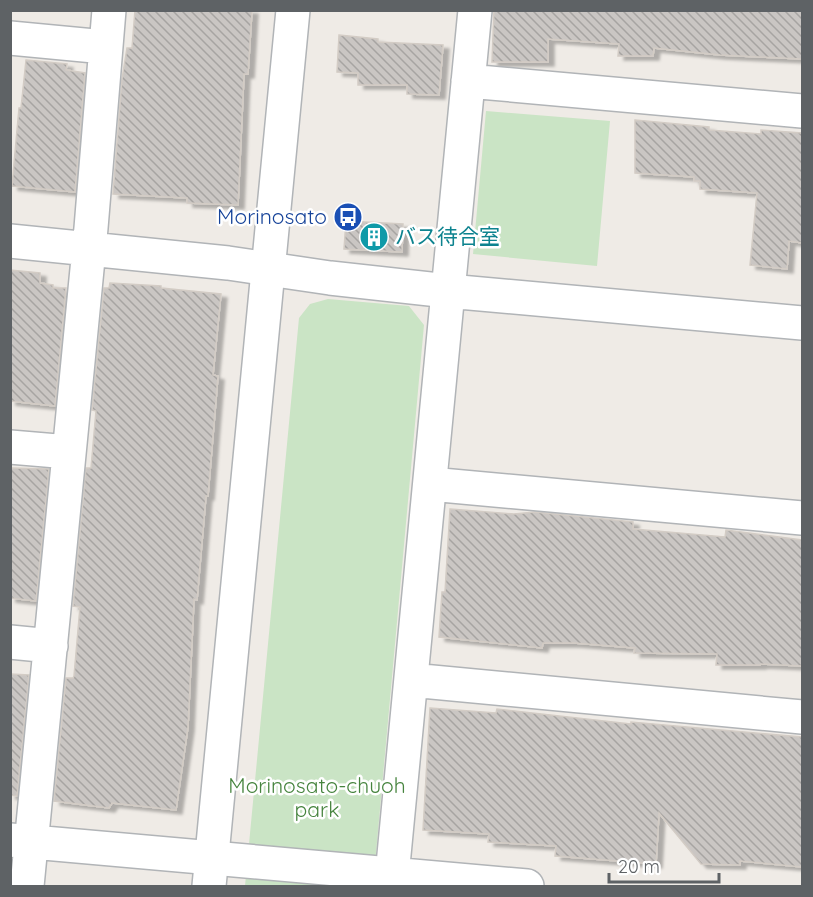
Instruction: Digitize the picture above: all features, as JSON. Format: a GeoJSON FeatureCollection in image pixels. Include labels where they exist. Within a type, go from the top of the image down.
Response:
{"type":"FeatureCollection","features":[{"type":"Feature","properties":{"kind":"street"},"geometry":{"type":"LineString","coordinates":[[27,886],[21,841],[51,646],[109,10]]}},
{"type":"Feature","properties":{"kind":"street"},"geometry":{"type":"LineString","coordinates":[[211,872],[293,10]]}},
{"type":"Feature","properties":{"kind":"street"},"geometry":{"type":"LineString","coordinates":[[391,880],[475,10]]}},
{"type":"Feature","properties":{"kind":"street"},"geometry":{"type":"LineString","coordinates":[[10,38],[105,47]]}},
{"type":"Feature","properties":{"kind":"street"},"geometry":{"type":"LineString","coordinates":[[468,81],[802,111]]}},
{"type":"Feature","properties":{"kind":"street"},"geometry":{"type":"LineString","coordinates":[[10,241],[267,268],[330,278],[448,291],[802,323]]}},
{"type":"Feature","properties":{"kind":"street"},"geometry":{"type":"LineString","coordinates":[[10,447],[69,453]]}},
{"type":"Feature","properties":{"kind":"street"},"geometry":{"type":"LineString","coordinates":[[430,484],[802,518]]}},
{"type":"Feature","properties":{"kind":"street"},"geometry":{"type":"LineString","coordinates":[[10,642],[51,646]]}},
{"type":"Feature","properties":{"kind":"street"},"geometry":{"type":"LineString","coordinates":[[411,680],[802,717]]}},
{"type":"Feature","properties":{"kind":"street"},"geometry":{"type":"LineString","coordinates":[[21,841],[211,872],[527,886]]}},
{"type":"Feature","properties":{"kind":"green space"},"geometry":{"type":"Polygon","coordinates":[[[486,111],[610,121],[597,266],[473,254],[486,111]]]}},
{"type":"Feature","properties":{"kind":"green space","name":"Morinosato-chuoh park"},"geometry":{"type":"Polygon","coordinates":[[[328,299],[409,306],[424,325],[373,886],[245,886],[299,318],[310,304],[328,299]]]}},
{"type":"Feature","properties":{"kind":"building"},"geometry":{"type":"Polygon","coordinates":[[[135,10],[252,10],[248,74],[244,74],[238,205],[187,203],[187,198],[113,194],[122,79],[127,48],[132,48],[135,10]]]}},
{"type":"Feature","properties":{"kind":"building"},"geometry":{"type":"Polygon","coordinates":[[[494,10],[802,10],[802,59],[720,55],[654,48],[653,56],[618,56],[619,44],[548,39],[548,62],[492,62],[494,10]]]}},
{"type":"Feature","properties":{"kind":"building"},"geometry":{"type":"Polygon","coordinates":[[[339,35],[378,39],[378,42],[443,45],[439,95],[407,94],[407,85],[358,85],[358,73],[337,72],[339,35]]]}},
{"type":"Feature","properties":{"kind":"building"},"geometry":{"type":"Polygon","coordinates":[[[26,60],[67,64],[66,70],[85,73],[75,192],[12,186],[26,60]]]}},
{"type":"Feature","properties":{"kind":"building"},"geometry":{"type":"Polygon","coordinates":[[[635,120],[709,127],[709,130],[761,134],[761,130],[802,133],[802,243],[789,241],[787,269],[750,265],[757,193],[700,189],[700,181],[694,181],[694,177],[635,173],[635,120]]]}},
{"type":"Feature","properties":{"kind":"building","name":"バス待合室"},"geometry":{"type":"Polygon","coordinates":[[[346,221],[403,224],[402,252],[344,249],[346,221]]]}},
{"type":"Feature","properties":{"kind":"building"},"geometry":{"type":"Polygon","coordinates":[[[10,270],[40,273],[40,283],[53,285],[53,288],[66,288],[55,406],[10,401],[10,270]]]}},
{"type":"Feature","properties":{"kind":"building"},"geometry":{"type":"Polygon","coordinates":[[[110,283],[161,286],[161,288],[221,294],[213,375],[218,376],[208,496],[206,496],[197,600],[194,599],[188,727],[176,810],[112,803],[109,808],[54,801],[66,678],[74,676],[80,607],[73,606],[86,468],[91,468],[96,411],[92,410],[104,288],[109,288],[110,283]]]}},
{"type":"Feature","properties":{"kind":"building"},"geometry":{"type":"Polygon","coordinates":[[[10,468],[49,469],[36,601],[10,598],[10,468]]]}},
{"type":"Feature","properties":{"kind":"building"},"geometry":{"type":"Polygon","coordinates":[[[450,509],[514,514],[535,512],[633,522],[633,529],[725,537],[726,530],[802,540],[802,666],[716,665],[717,654],[634,653],[635,648],[574,643],[543,643],[542,648],[439,637],[442,592],[445,592],[450,509]]]}},
{"type":"Feature","properties":{"kind":"building"},"geometry":{"type":"Polygon","coordinates":[[[10,674],[29,675],[17,796],[10,795],[10,674]]]}},
{"type":"Feature","properties":{"kind":"building"},"geometry":{"type":"Polygon","coordinates":[[[430,708],[496,713],[497,709],[631,724],[631,722],[802,737],[802,867],[740,861],[740,865],[701,864],[659,813],[656,864],[555,856],[556,846],[488,842],[489,834],[423,830],[430,708]]]}},
{"type":"Feature","properties":{"kind":"place","name":"Morinosato"},"geometry":{"type":"Point","coordinates":[348,217]}},
{"type":"Feature","properties":{"kind":"place","name":"バス待合室"},"geometry":{"type":"Point","coordinates":[374,237]}}]}
